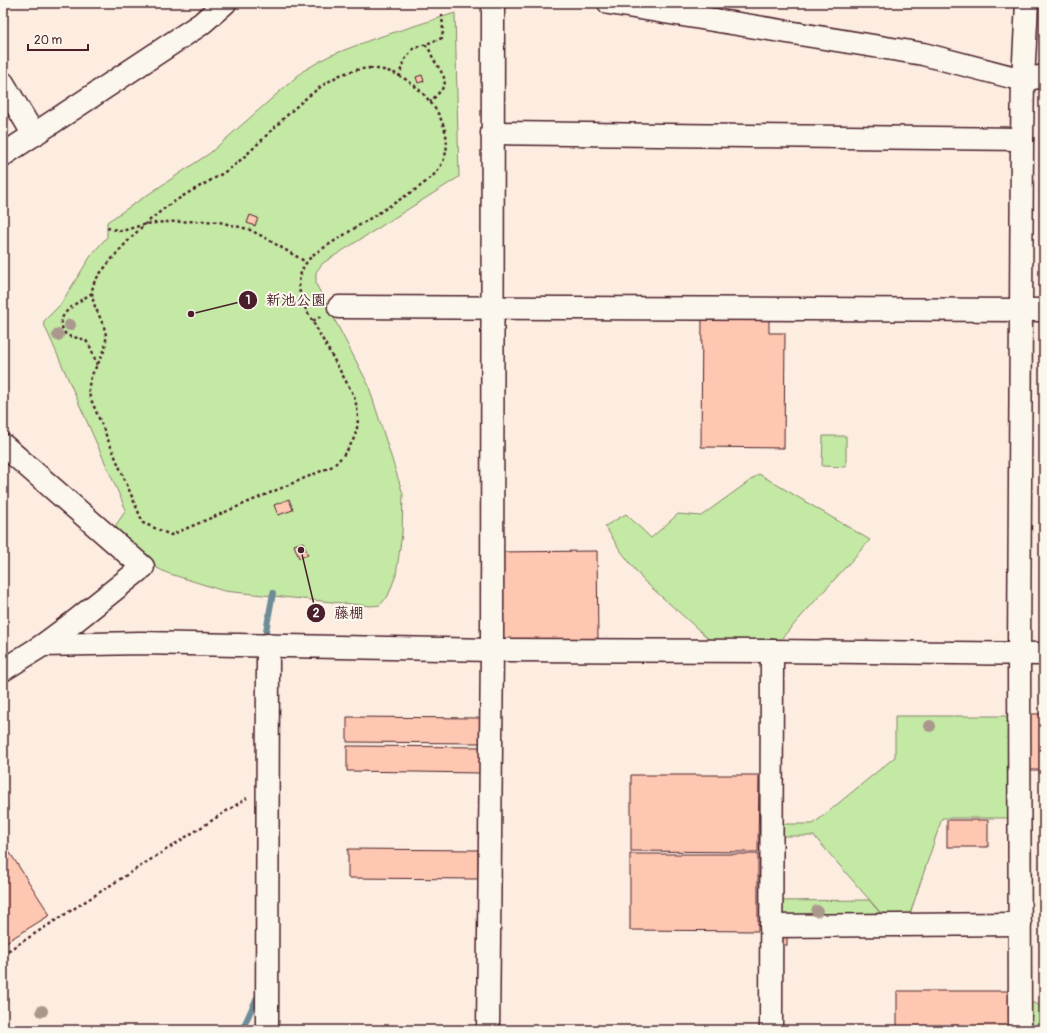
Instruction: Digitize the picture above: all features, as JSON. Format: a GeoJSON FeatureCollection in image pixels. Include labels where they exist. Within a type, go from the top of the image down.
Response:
{"type":"FeatureCollection","features":[{"type":"Feature","properties":{"kind":"street"},"geometry":{"type":"LineString","coordinates":[[3,155],[201,24],[225,3]]}},
{"type":"Feature","properties":{"kind":"street"},"geometry":{"type":"LineString","coordinates":[[488,1030],[492,650],[493,3]]}},
{"type":"Feature","properties":{"kind":"street"},"geometry":{"type":"LineString","coordinates":[[609,3],[923,54],[1023,80],[1044,76]]}},
{"type":"Feature","properties":{"kind":"street"},"geometry":{"type":"LineString","coordinates":[[1020,1030],[1019,654],[1022,139],[1027,3]]}},
{"type":"Feature","properties":{"kind":"street"},"geometry":{"type":"LineString","coordinates":[[3,83],[34,135]]}},
{"type":"Feature","properties":{"kind":"street"},"geometry":{"type":"LineString","coordinates":[[492,133],[1022,139]]}},
{"type":"Feature","properties":{"kind":"street"},"geometry":{"type":"LineString","coordinates":[[329,312],[492,307],[1044,310]]}},
{"type":"Feature","properties":{"kind":"street"},"geometry":{"type":"LineString","coordinates":[[3,445],[143,567],[43,645],[3,670]]}},
{"type":"Feature","properties":{"kind":"street"},"geometry":{"type":"LineString","coordinates":[[43,645],[141,643],[492,650],[1044,654]]}},
{"type":"Feature","properties":{"kind":"street"},"geometry":{"type":"LineString","coordinates":[[266,1030],[268,645]]}},
{"type":"Feature","properties":{"kind":"street"},"geometry":{"type":"LineString","coordinates":[[771,1030],[772,651]]}},
{"type":"Feature","properties":{"kind":"street"},"geometry":{"type":"LineString","coordinates":[[771,926],[1020,924]]}},
{"type":"Feature","properties":{"kind":"path"},"geometry":{"type":"LineString","coordinates":[[400,77],[403,62],[413,50],[424,44],[433,43],[442,38],[442,14]]}},
{"type":"Feature","properties":{"kind":"path"},"geometry":{"type":"LineString","coordinates":[[424,44],[428,47],[432,57],[444,74],[446,84],[430,102]]}},
{"type":"Feature","properties":{"kind":"path"},"geometry":{"type":"LineString","coordinates":[[370,68],[393,73],[421,91],[430,102],[438,113],[444,126],[446,141],[445,155],[440,167],[431,178],[418,188],[314,254],[306,262],[300,277],[299,293],[303,304],[353,394],[357,407],[359,420],[356,434],[348,448],[333,466],[171,535],[143,523],[88,389],[90,380],[105,348],[106,339],[105,331],[92,302],[94,282],[111,260],[146,224],[167,206],[220,176],[236,164],[312,94],[341,75],[355,70],[370,68]]}},
{"type":"Feature","properties":{"kind":"path"},"geometry":{"type":"LineString","coordinates":[[107,228],[122,231],[146,224],[204,221],[234,225],[260,235],[306,262]]}},
{"type":"Feature","properties":{"kind":"path"},"geometry":{"type":"LineString","coordinates":[[92,292],[67,310],[62,316],[60,323],[63,330],[68,335],[82,338],[88,343],[97,365]]}},
{"type":"Feature","properties":{"kind":"path"},"geometry":{"type":"LineString","coordinates":[[312,321],[329,312]]}},
{"type":"Feature","properties":{"kind":"path"},"geometry":{"type":"LineString","coordinates":[[3,954],[256,792],[268,791]]}},
{"type":"Feature","properties":{"kind":"green space"},"geometry":{"type":"Polygon","coordinates":[[[455,13],[459,177],[323,263],[316,272],[316,284],[368,384],[403,494],[402,534],[396,575],[388,596],[380,605],[371,606],[224,591],[167,573],[151,565],[112,531],[126,510],[43,322],[60,305],[92,254],[107,237],[107,222],[210,153],[303,71],[329,56],[373,39],[455,13]]]}},
{"type":"Feature","properties":{"kind":"green space"},"geometry":{"type":"Polygon","coordinates":[[[823,436],[846,436],[846,467],[822,466],[823,436]]]}},
{"type":"Feature","properties":{"kind":"green space"},"geometry":{"type":"Polygon","coordinates":[[[759,474],[870,540],[780,640],[710,640],[643,580],[620,550],[605,526],[626,514],[651,538],[678,514],[701,516],[759,474]]]}},
{"type":"Feature","properties":{"kind":"green space"},"geometry":{"type":"Polygon","coordinates":[[[895,716],[1014,716],[1014,818],[942,818],[908,920],[887,920],[814,836],[778,836],[778,824],[813,824],[895,757],[895,716]]]}},
{"type":"Feature","properties":{"kind":"green space"},"geometry":{"type":"Polygon","coordinates":[[[869,900],[886,920],[778,920],[778,901],[869,900]]]}},
{"type":"Feature","properties":{"kind":"green space"},"geometry":{"type":"Polygon","coordinates":[[[1023,1003],[1034,1003],[1044,1007],[1044,1030],[1023,1030],[1023,1003]]]}},
{"type":"Feature","properties":{"kind":"building"},"geometry":{"type":"Polygon","coordinates":[[[422,75],[424,81],[418,83],[416,77],[422,75]]]}},
{"type":"Feature","properties":{"kind":"building"},"geometry":{"type":"Polygon","coordinates":[[[250,215],[258,218],[255,226],[247,223],[250,215]]]}},
{"type":"Feature","properties":{"kind":"building"},"geometry":{"type":"Polygon","coordinates":[[[702,316],[769,316],[769,333],[785,333],[784,448],[701,447],[702,316]]]}},
{"type":"Feature","properties":{"kind":"building"},"geometry":{"type":"Polygon","coordinates":[[[289,499],[293,510],[278,515],[274,505],[289,499]]]}},
{"type":"Feature","properties":{"kind":"building"},"geometry":{"type":"Polygon","coordinates":[[[303,542],[308,555],[299,558],[294,545],[303,542]]]}},
{"type":"Feature","properties":{"kind":"building"},"geometry":{"type":"Polygon","coordinates":[[[597,551],[598,641],[496,641],[496,552],[597,551]]]}},
{"type":"Feature","properties":{"kind":"building"},"geometry":{"type":"Polygon","coordinates":[[[1025,714],[1044,714],[1044,770],[1025,770],[1025,714]]]}},
{"type":"Feature","properties":{"kind":"building"},"geometry":{"type":"Polygon","coordinates":[[[347,717],[481,718],[481,743],[347,742],[347,717]]]}},
{"type":"Feature","properties":{"kind":"building"},"geometry":{"type":"Polygon","coordinates":[[[347,746],[481,747],[481,773],[347,771],[347,746]]]}},
{"type":"Feature","properties":{"kind":"building"},"geometry":{"type":"Polygon","coordinates":[[[631,775],[759,775],[758,852],[631,851],[631,775]]]}},
{"type":"Feature","properties":{"kind":"building"},"geometry":{"type":"Polygon","coordinates":[[[947,820],[988,820],[988,847],[947,847],[947,820]]]}},
{"type":"Feature","properties":{"kind":"building"},"geometry":{"type":"Polygon","coordinates":[[[3,842],[50,915],[3,944],[3,842]]]}},
{"type":"Feature","properties":{"kind":"building"},"geometry":{"type":"Polygon","coordinates":[[[348,849],[478,850],[478,879],[348,878],[348,849]]]}},
{"type":"Feature","properties":{"kind":"building"},"geometry":{"type":"Polygon","coordinates":[[[630,854],[758,854],[758,931],[630,930],[630,854]]]}},
{"type":"Feature","properties":{"kind":"building"},"geometry":{"type":"Polygon","coordinates":[[[779,934],[787,934],[787,945],[779,945],[779,934]]]}},
{"type":"Feature","properties":{"kind":"building"},"geometry":{"type":"Polygon","coordinates":[[[897,991],[1012,991],[1011,1030],[897,1030],[897,991]]]}},
{"type":"Feature","properties":{"kind":"waterway"},"geometry":{"type":"LineString","coordinates":[[264,642],[273,593]]}},
{"type":"Feature","properties":{"kind":"waterway"},"geometry":{"type":"LineString","coordinates":[[242,1030],[259,993]]}},
{"type":"Feature","properties":{"kind":"place","name":"新池公園"},"geometry":{"type":"Point","coordinates":[191,314]}},
{"type":"Feature","properties":{"kind":"place","name":"藤棚"},"geometry":{"type":"Point","coordinates":[301,550]}}]}
